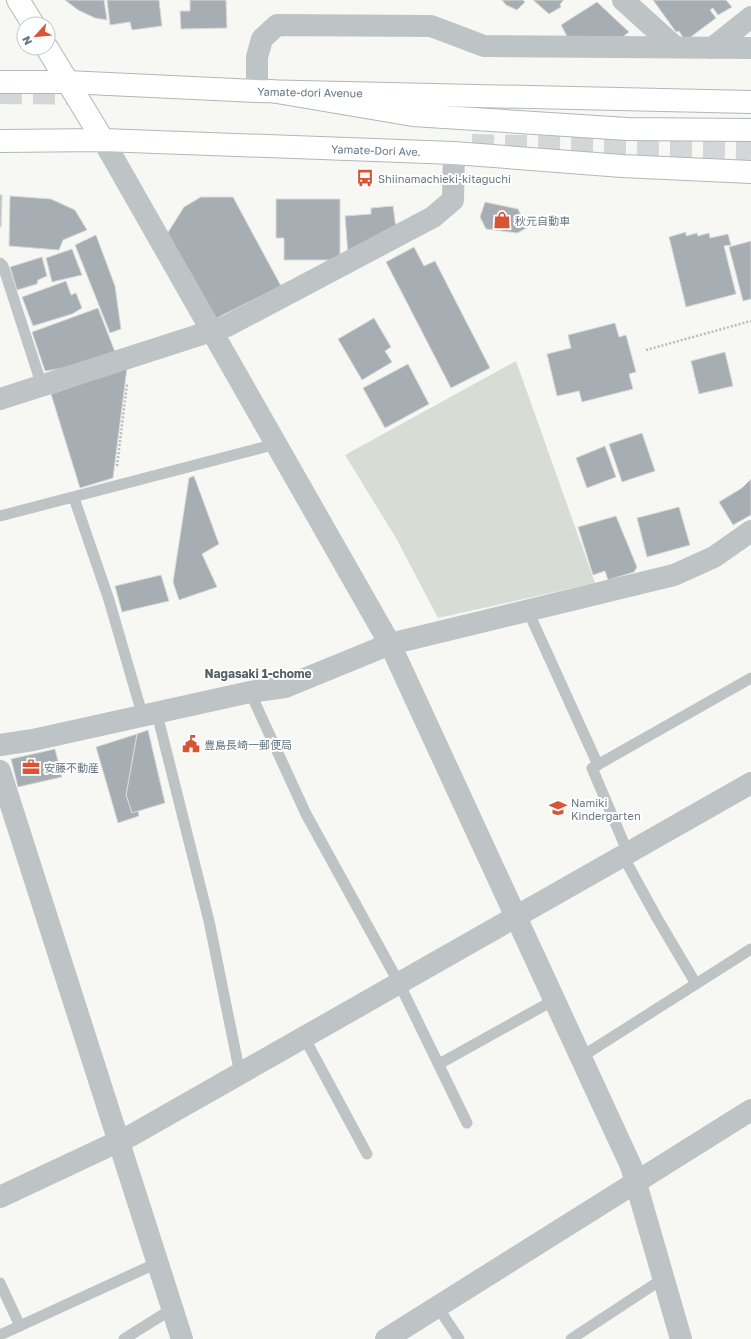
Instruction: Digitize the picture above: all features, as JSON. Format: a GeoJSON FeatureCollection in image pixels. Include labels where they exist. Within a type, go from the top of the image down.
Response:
{"type":"FeatureCollection","features":[{"type":"Feature","properties":{"kind":"main road"},"geometry":{"type":"LineString","coordinates":[[18,0],[27,16]]}},
{"type":"Feature","properties":{"kind":"main road"},"geometry":{"type":"LineString","coordinates":[[52,56],[102,140]]}},
{"type":"Feature","properties":{"kind":"main road","name":"Yamate-dori Avenue"},"geometry":{"type":"LineString","coordinates":[[0,82],[67,82],[264,91],[751,102]]}},
{"type":"Feature","properties":{"kind":"main road"},"geometry":{"type":"LineString","coordinates":[[264,91],[413,115],[627,128],[751,130]]}},
{"type":"Feature","properties":{"kind":"main road","name":"Yamate-Dori Ave."},"geometry":{"type":"LineString","coordinates":[[0,141],[102,140],[454,153],[622,166],[751,172]]}},
{"type":"Feature","properties":{"kind":"street"},"geometry":{"type":"LineString","coordinates":[[623,0],[676,48]]}},
{"type":"Feature","properties":{"kind":"street"},"geometry":{"type":"LineString","coordinates":[[712,48],[751,17]]}},
{"type":"Feature","properties":{"kind":"street"},"geometry":{"type":"LineString","coordinates":[[264,91],[257,57],[262,39],[277,25],[431,26],[484,46],[751,48]]}},
{"type":"Feature","properties":{"kind":"street"},"geometry":{"type":"LineString","coordinates":[[102,140],[390,644],[631,1166],[682,1339]]}},
{"type":"Feature","properties":{"kind":"street"},"geometry":{"type":"LineString","coordinates":[[0,399],[227,326],[433,217],[453,200],[454,153]]}},
{"type":"Feature","properties":{"kind":"street"},"geometry":{"type":"LineString","coordinates":[[0,745],[33,740],[250,692],[285,687],[390,644],[674,575],[714,557],[751,530]]}},
{"type":"Feature","properties":{"kind":"street"},"geometry":{"type":"LineString","coordinates":[[0,771],[182,1339]]}},
{"type":"Feature","properties":{"kind":"street"},"geometry":{"type":"LineString","coordinates":[[0,1197],[118,1142],[751,783]]}},
{"type":"Feature","properties":{"kind":"street"},"geometry":{"type":"LineString","coordinates":[[386,1339],[751,1110]]}},
{"type":"Feature","properties":{"kind":"lane"},"geometry":{"type":"LineString","coordinates":[[0,264],[3,266],[42,386]]}},
{"type":"Feature","properties":{"kind":"lane"},"geometry":{"type":"LineString","coordinates":[[0,516],[74,498],[276,444]]}},
{"type":"Feature","properties":{"kind":"lane"},"geometry":{"type":"LineString","coordinates":[[74,498],[150,715],[209,921],[240,1074]]}},
{"type":"Feature","properties":{"kind":"lane"},"geometry":{"type":"LineString","coordinates":[[528,611],[598,765]]}},
{"type":"Feature","properties":{"kind":"lane"},"geometry":{"type":"LineString","coordinates":[[696,984],[657,918],[626,854],[592,768],[751,678]]}},
{"type":"Feature","properties":{"kind":"lane"},"geometry":{"type":"LineString","coordinates":[[250,692],[306,814],[399,983],[467,1123]]}},
{"type":"Feature","properties":{"kind":"lane"},"geometry":{"type":"LineString","coordinates":[[581,1057],[750,951]]}},
{"type":"Feature","properties":{"kind":"lane"},"geometry":{"type":"LineString","coordinates":[[439,1064],[554,1000]]}},
{"type":"Feature","properties":{"kind":"lane"},"geometry":{"type":"LineString","coordinates":[[304,1037],[367,1154]]}},
{"type":"Feature","properties":{"kind":"lane"},"geometry":{"type":"LineString","coordinates":[[0,1336],[157,1262]]}},
{"type":"Feature","properties":{"kind":"lane"},"geometry":{"type":"LineString","coordinates":[[571,1339],[664,1278]]}},
{"type":"Feature","properties":{"kind":"lane"},"geometry":{"type":"LineString","coordinates":[[0,1283],[20,1326]]}},
{"type":"Feature","properties":{"kind":"lane"},"geometry":{"type":"LineString","coordinates":[[437,1306],[459,1339]]}},
{"type":"Feature","properties":{"kind":"lane"},"geometry":{"type":"LineString","coordinates":[[124,1339],[172,1309]]}},
{"type":"Feature","properties":{"kind":"path"},"geometry":{"type":"LineString","coordinates":[[646,350],[751,320]]}},
{"type":"Feature","properties":{"kind":"path"},"geometry":{"type":"LineString","coordinates":[[114,487],[131,357]]}},
{"type":"Feature","properties":{"kind":"shaded area"},"geometry":{"type":"Polygon","coordinates":[[[516,361],[595,583],[438,618],[396,538],[345,455],[516,361]]]}},
{"type":"Feature","properties":{"kind":"building"},"geometry":{"type":"Polygon","coordinates":[[[65,0],[104,0],[107,20],[95,18],[78,10],[65,0]]]}},
{"type":"Feature","properties":{"kind":"building"},"geometry":{"type":"Polygon","coordinates":[[[107,0],[159,0],[162,26],[132,30],[130,22],[110,25],[107,0]]]}},
{"type":"Feature","properties":{"kind":"building"},"geometry":{"type":"Polygon","coordinates":[[[190,0],[226,0],[227,28],[181,29],[180,11],[190,11],[190,0]]]}},
{"type":"Feature","properties":{"kind":"building"},"geometry":{"type":"Polygon","coordinates":[[[502,0],[523,0],[525,2],[517,10],[506,5],[502,0]]]}},
{"type":"Feature","properties":{"kind":"building"},"geometry":{"type":"Polygon","coordinates":[[[533,0],[564,0],[560,4],[561,7],[549,14],[533,0]]]}},
{"type":"Feature","properties":{"kind":"building"},"geometry":{"type":"Polygon","coordinates":[[[653,0],[726,0],[732,7],[718,15],[713,8],[710,10],[716,18],[688,39],[684,39],[679,31],[676,32],[653,0]]]}},
{"type":"Feature","properties":{"kind":"building"},"geometry":{"type":"Polygon","coordinates":[[[597,2],[629,32],[620,39],[569,40],[561,25],[597,2]]]}},
{"type":"Feature","properties":{"kind":"building"},"geometry":{"type":"Polygon","coordinates":[[[0,195],[2,195],[1,227],[0,227],[0,195]]]}},
{"type":"Feature","properties":{"kind":"building"},"geometry":{"type":"Polygon","coordinates":[[[10,196],[51,199],[75,210],[87,230],[63,240],[59,250],[9,246],[10,196]]]}},
{"type":"Feature","properties":{"kind":"building"},"geometry":{"type":"Polygon","coordinates":[[[201,197],[233,197],[281,286],[215,319],[167,234],[184,207],[201,197]]]}},
{"type":"Feature","properties":{"kind":"building"},"geometry":{"type":"Polygon","coordinates":[[[276,199],[340,199],[340,260],[284,260],[284,238],[276,238],[276,199]]]}},
{"type":"Feature","properties":{"kind":"building"},"geometry":{"type":"Polygon","coordinates":[[[485,202],[518,209],[527,228],[517,233],[486,229],[480,217],[485,202]]]}},
{"type":"Feature","properties":{"kind":"building"},"geometry":{"type":"Polygon","coordinates":[[[393,206],[396,228],[348,254],[345,216],[371,214],[371,208],[393,206]]]}},
{"type":"Feature","properties":{"kind":"building"},"geometry":{"type":"Polygon","coordinates":[[[686,232],[686,236],[697,233],[698,236],[709,233],[710,238],[728,234],[731,245],[724,246],[736,294],[686,307],[669,237],[686,232]]]}},
{"type":"Feature","properties":{"kind":"building"},"geometry":{"type":"Polygon","coordinates":[[[96,235],[115,286],[121,329],[110,333],[75,245],[96,235]]]}},
{"type":"Feature","properties":{"kind":"building"},"geometry":{"type":"Polygon","coordinates":[[[751,241],[751,299],[743,301],[729,247],[751,241]]]}},
{"type":"Feature","properties":{"kind":"building"},"geometry":{"type":"Polygon","coordinates":[[[414,247],[424,266],[435,261],[490,368],[451,388],[386,262],[414,247]]]}},
{"type":"Feature","properties":{"kind":"building"},"geometry":{"type":"Polygon","coordinates":[[[72,249],[82,275],[52,282],[46,258],[72,249]]]}},
{"type":"Feature","properties":{"kind":"building"},"geometry":{"type":"Polygon","coordinates":[[[42,257],[47,276],[38,280],[37,284],[17,290],[10,267],[42,257]]]}},
{"type":"Feature","properties":{"kind":"building"},"geometry":{"type":"Polygon","coordinates":[[[66,281],[71,295],[76,293],[82,308],[72,314],[33,326],[22,297],[66,281]]]}},
{"type":"Feature","properties":{"kind":"building"},"geometry":{"type":"Polygon","coordinates":[[[98,308],[115,352],[85,365],[45,371],[32,332],[98,308]]]}},
{"type":"Feature","properties":{"kind":"building"},"geometry":{"type":"Polygon","coordinates":[[[374,318],[391,347],[385,351],[392,362],[362,380],[338,339],[374,318]]]}},
{"type":"Feature","properties":{"kind":"building"},"geometry":{"type":"Polygon","coordinates":[[[615,323],[619,337],[626,335],[636,372],[629,374],[633,389],[582,402],[579,391],[557,396],[547,354],[571,348],[568,335],[615,323]]]}},
{"type":"Feature","properties":{"kind":"building"},"geometry":{"type":"Polygon","coordinates":[[[725,352],[733,386],[699,394],[691,361],[725,352]]]}},
{"type":"Feature","properties":{"kind":"building"},"geometry":{"type":"Polygon","coordinates":[[[408,364],[429,404],[385,428],[363,388],[408,364]]]}},
{"type":"Feature","properties":{"kind":"building"},"geometry":{"type":"Polygon","coordinates":[[[127,368],[113,478],[80,488],[51,394],[127,368]]]}},
{"type":"Feature","properties":{"kind":"building"},"geometry":{"type":"Polygon","coordinates":[[[642,433],[655,471],[622,482],[609,444],[642,433]]]}},
{"type":"Feature","properties":{"kind":"building"},"geometry":{"type":"Polygon","coordinates":[[[605,446],[616,477],[587,488],[576,458],[605,446]]]}},
{"type":"Feature","properties":{"kind":"building"},"geometry":{"type":"Polygon","coordinates":[[[194,476],[219,544],[202,554],[217,587],[179,600],[173,582],[189,478],[194,476]]]}},
{"type":"Feature","properties":{"kind":"building"},"geometry":{"type":"Polygon","coordinates":[[[751,479],[751,515],[733,525],[719,502],[742,488],[751,479]]]}},
{"type":"Feature","properties":{"kind":"building"},"geometry":{"type":"Polygon","coordinates":[[[679,507],[690,545],[647,557],[637,518],[679,507]]]}},
{"type":"Feature","properties":{"kind":"building"},"geometry":{"type":"Polygon","coordinates":[[[616,516],[637,567],[634,572],[608,580],[605,571],[593,575],[578,527],[616,516]]]}},
{"type":"Feature","properties":{"kind":"building"},"geometry":{"type":"Polygon","coordinates":[[[161,575],[169,601],[122,612],[115,586],[161,575]]]}},
{"type":"Feature","properties":{"kind":"building"},"geometry":{"type":"Polygon","coordinates":[[[148,730],[165,803],[132,813],[126,795],[137,734],[148,730]]]}},
{"type":"Feature","properties":{"kind":"building"},"geometry":{"type":"Polygon","coordinates":[[[137,734],[126,795],[132,813],[138,811],[139,816],[118,823],[96,747],[137,734]]]}},
{"type":"Feature","properties":{"kind":"building"},"geometry":{"type":"Polygon","coordinates":[[[55,749],[62,777],[18,787],[11,759],[55,749]]]}},
{"type":"Feature","properties":{"kind":"tunnel"},"geometry":{"type":"LineString","coordinates":[[0,93],[91,94]]}},
{"type":"Feature","properties":{"kind":"tunnel"},"geometry":{"type":"LineString","coordinates":[[472,145],[751,150]]}},
{"type":"Feature","properties":{"kind":"place","name":"Shiinamachieki-kitaguchi"},"geometry":{"type":"Point","coordinates":[365,178]}},
{"type":"Feature","properties":{"kind":"place","name":"秋元自動車"},"geometry":{"type":"Point","coordinates":[502,220]}},
{"type":"Feature","properties":{"kind":"place","name":"豊島長崎一郵便局"},"geometry":{"type":"Point","coordinates":[191,744]}},
{"type":"Feature","properties":{"kind":"place","name":"安藤不動産"},"geometry":{"type":"Point","coordinates":[31,767]}},
{"type":"Feature","properties":{"kind":"place","name":"Namiki Kindergarten"},"geometry":{"type":"Point","coordinates":[558,808]}},
{"type":"Feature","properties":{"kind":"district","name":"Nagasaki 1-chome"},"geometry":{"type":"Point","coordinates":[258,673]}}]}
